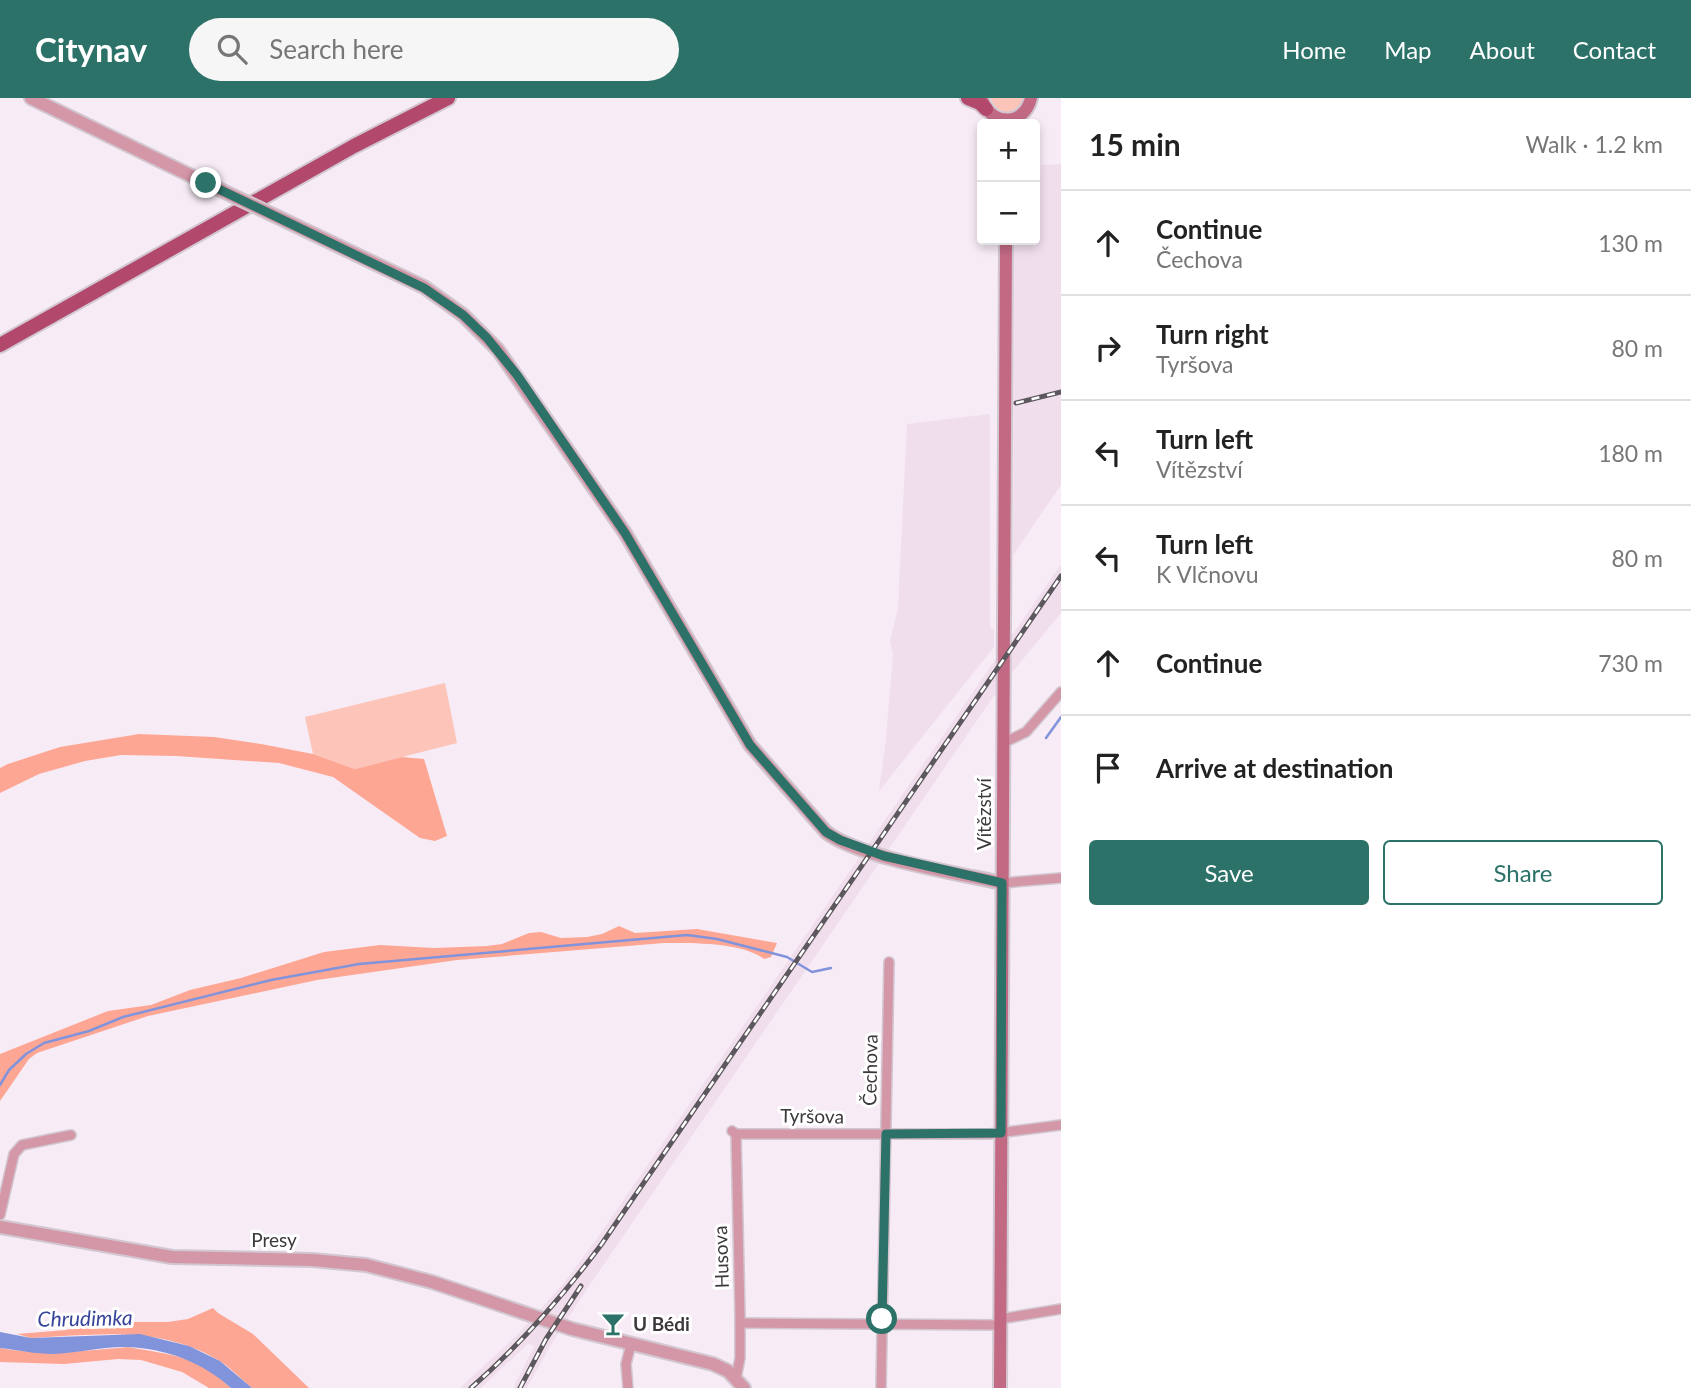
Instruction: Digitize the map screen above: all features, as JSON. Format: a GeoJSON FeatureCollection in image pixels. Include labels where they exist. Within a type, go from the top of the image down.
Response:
{"type":"FeatureCollection","features":[{"type":"Feature","properties":{"kind":"main road"},"geometry":{"type":"LineString","coordinates":[[0,345],[354,146],[448,98]]}},
{"type":"Feature","properties":{"kind":"main road"},"geometry":{"type":"LineString","coordinates":[[968,98],[980,103],[990,112]]}},
{"type":"Feature","properties":{"kind":"main road"},"geometry":{"type":"LineString","coordinates":[[1017,119],[1027,108],[1031,98]]}},
{"type":"Feature","properties":{"kind":"main road","name":"Vítězství"},"geometry":{"type":"LineString","coordinates":[[1000,1388],[1006,245]]}},
{"type":"Feature","properties":{"kind":"street"},"geometry":{"type":"LineString","coordinates":[[31,98],[424,288],[463,315],[487,338],[517,375],[625,533],[759,757],[831,835],[872,852],[1002,883],[1061,878]]}},
{"type":"Feature","properties":{"kind":"street"},"geometry":{"type":"LineString","coordinates":[[1003,743],[1026,732],[1061,692]]}},
{"type":"Feature","properties":{"kind":"street","name":"Čechova"},"geometry":{"type":"LineString","coordinates":[[881,1388],[889,962]]}},
{"type":"Feature","properties":{"kind":"street","name":"Tyršova"},"geometry":{"type":"LineString","coordinates":[[734,1133],[1001,1133],[1061,1125]]}},
{"type":"Feature","properties":{"kind":"street","name":"Husova"},"geometry":{"type":"LineString","coordinates":[[734,1133],[740,1383]]}},
{"type":"Feature","properties":{"kind":"street"},"geometry":{"type":"LineString","coordinates":[[0,1215],[14,1154],[18,1149],[71,1135]]}},
{"type":"Feature","properties":{"kind":"street","name":"Presy"},"geometry":{"type":"LineString","coordinates":[[0,1227],[172,1257],[312,1260],[366,1265],[432,1282],[541,1319],[713,1364],[724,1369],[740,1383]]}},
{"type":"Feature","properties":{"kind":"street"},"geometry":{"type":"LineString","coordinates":[[740,1323],[1000,1322],[1061,1309]]}},
{"type":"Feature","properties":{"kind":"street"},"geometry":{"type":"LineString","coordinates":[[628,1388],[626,1364],[631,1344]]}},
{"type":"Feature","properties":{"kind":"shaded area"},"geometry":{"type":"Polygon","coordinates":[[[990,98],[1024,98],[1019,108],[1007,113],[996,108],[990,98]]]}},
{"type":"Feature","properties":{"kind":"shaded area"},"geometry":{"type":"Polygon","coordinates":[[[1061,164],[1061,485],[1013,555],[1014,245],[1040,245],[1041,165],[1061,164]]]}},
{"type":"Feature","properties":{"kind":"shaded area"},"geometry":{"type":"Polygon","coordinates":[[[990,414],[990,627],[994,630],[994,647],[879,791],[893,655],[890,641],[898,608],[907,424],[990,414]]]}},
{"type":"Feature","properties":{"kind":"shaded area"},"geometry":{"type":"Polygon","coordinates":[[[1061,564],[1061,613],[1000,687],[589,1286],[527,1388],[513,1388],[534,1346],[528,1344],[481,1388],[460,1388],[518,1334],[564,1283],[596,1240],[1061,564]]]}},
{"type":"Feature","properties":{"kind":"shaded area"},"geometry":{"type":"Polygon","coordinates":[[[445,683],[457,743],[355,769],[313,754],[305,717],[445,683]]]}},
{"type":"Feature","properties":{"kind":"shaded area"},"geometry":{"type":"Polygon","coordinates":[[[139,734],[214,737],[261,744],[313,754],[355,769],[402,757],[424,759],[447,836],[435,841],[420,838],[333,777],[279,763],[121,755],[85,761],[39,774],[0,793],[0,768],[8,764],[60,747],[139,734]]]}},
{"type":"Feature","properties":{"kind":"shaded area"},"geometry":{"type":"Polygon","coordinates":[[[619,926],[635,933],[697,929],[777,943],[771,957],[764,959],[730,946],[664,943],[457,960],[317,980],[148,1016],[37,1053],[29,1059],[0,1101],[0,1054],[108,1011],[151,1005],[190,990],[241,978],[324,952],[380,945],[434,948],[487,946],[502,944],[529,933],[541,932],[561,938],[587,937],[619,926]]]}},
{"type":"Feature","properties":{"kind":"shaded area"},"geometry":{"type":"Polygon","coordinates":[[[213,1308],[253,1334],[309,1388],[252,1388],[218,1360],[173,1341],[127,1335],[31,1338],[17,1334],[66,1330],[98,1322],[168,1322],[188,1319],[213,1308]]]}},
{"type":"Feature","properties":{"kind":"shaded area"},"geometry":{"type":"Polygon","coordinates":[[[128,1347],[183,1358],[206,1369],[231,1388],[209,1388],[182,1372],[141,1360],[118,1359],[64,1364],[0,1362],[0,1348],[48,1352],[128,1347]]]}},
{"type":"Feature","properties":{"kind":"water"},"geometry":{"type":"Polygon","coordinates":[[[0,1332],[31,1338],[140,1334],[189,1346],[220,1361],[252,1388],[231,1388],[208,1371],[183,1358],[142,1348],[119,1347],[53,1354],[0,1348],[0,1332]]]}},
{"type":"Feature","properties":{"kind":"waterway"},"geometry":{"type":"LineString","coordinates":[[1046,738],[1061,717]]}},
{"type":"Feature","properties":{"kind":"waterway"},"geometry":{"type":"LineString","coordinates":[[0,1085],[9,1070],[26,1054],[44,1043],[89,1031],[123,1017],[271,980],[359,964],[687,935],[717,939],[787,957],[812,972],[831,968]]}},
{"type":"Feature","properties":{"kind":"railway"},"geometry":{"type":"LineString","coordinates":[[1016,403],[1061,392]]}},
{"type":"Feature","properties":{"kind":"railway"},"geometry":{"type":"LineString","coordinates":[[471,1388],[540,1320],[601,1245],[1061,576]]}},
{"type":"Feature","properties":{"kind":"railway"},"geometry":{"type":"LineString","coordinates":[[520,1388],[546,1339],[581,1286]]}},
{"type":"Feature","properties":{"kind":"place","name":"U Bédi"},"geometry":{"type":"Point","coordinates":[613,1324]}},
{"type":"Feature","properties":{"kind":"route"},"geometry":{"type":"LineString","coordinates":[[206,183],[424,288],[463,315],[487,338],[517,375],[625,533],[750,745],[826,832],[835,838],[884,856],[1002,883],[1001,1133],[886,1134],[882,1319]]}},
{"type":"Feature","properties":{"kind":"water label","name":"Chrudimka"},"geometry":{"type":"Point","coordinates":[85,1319]}}]}
